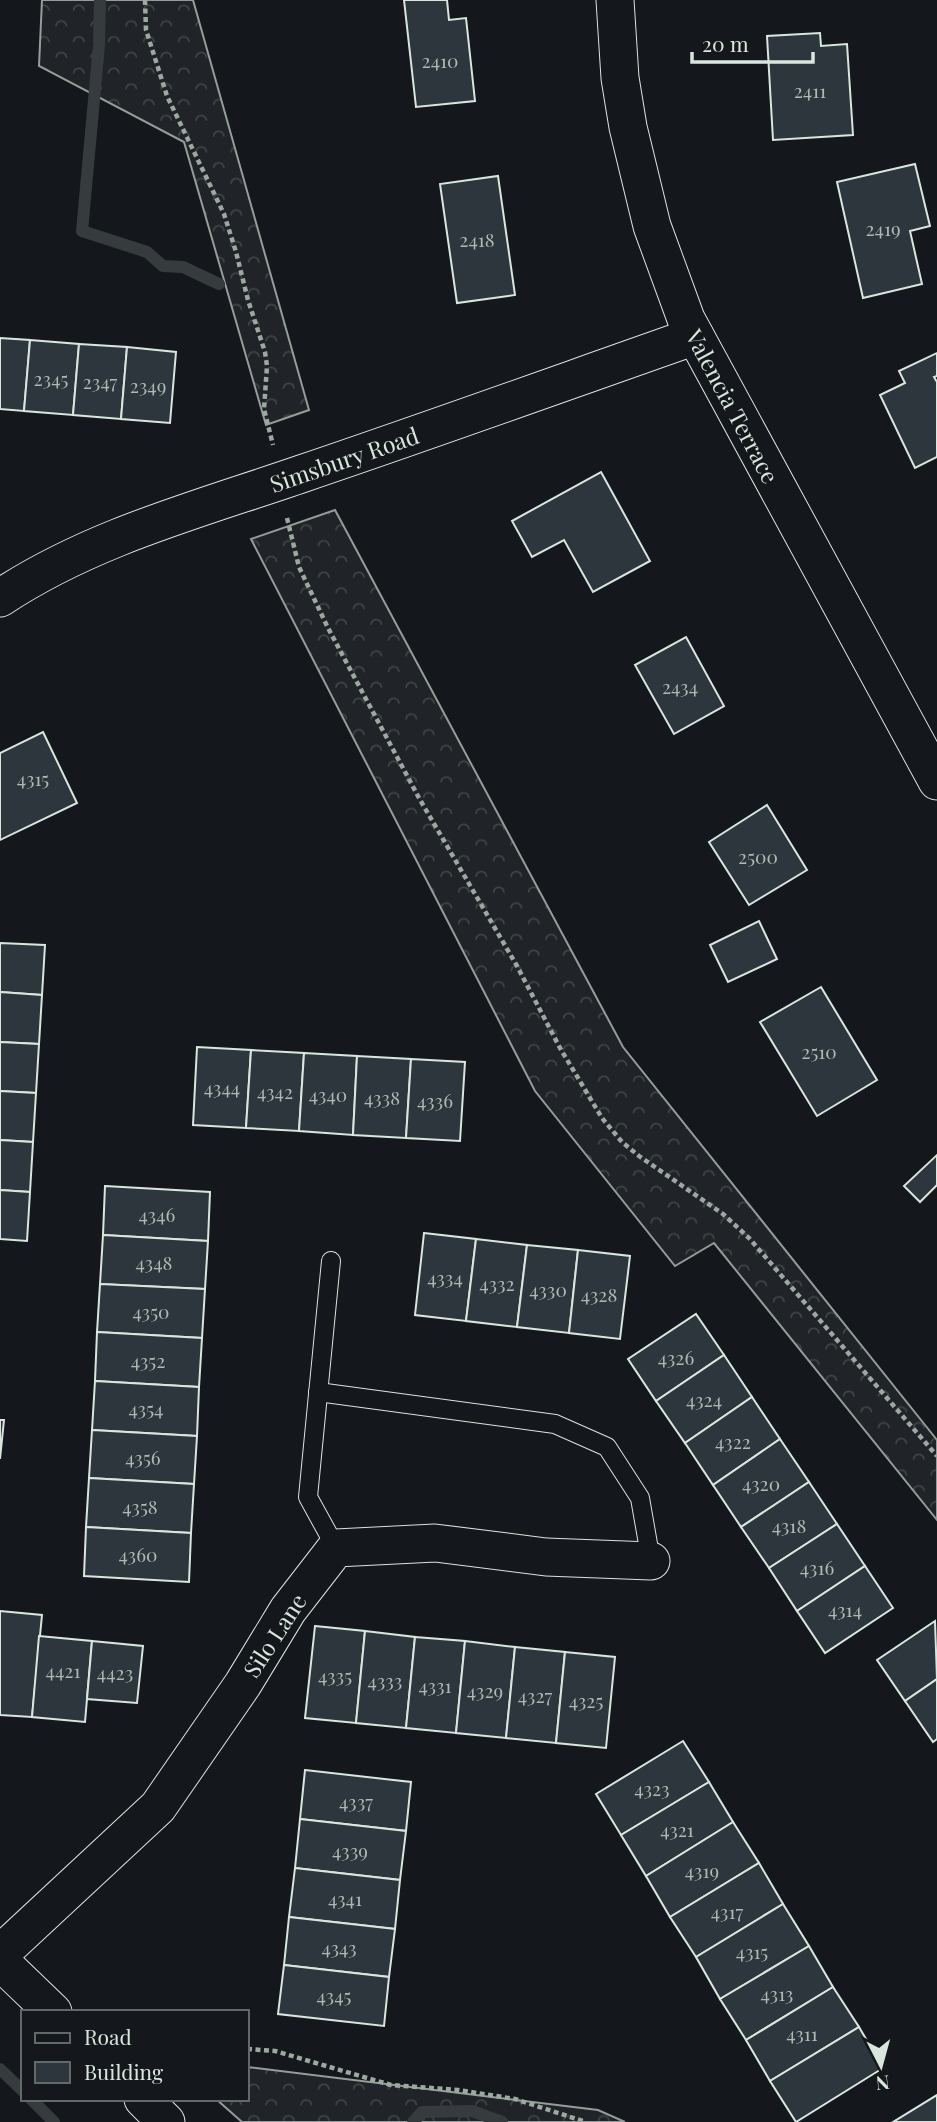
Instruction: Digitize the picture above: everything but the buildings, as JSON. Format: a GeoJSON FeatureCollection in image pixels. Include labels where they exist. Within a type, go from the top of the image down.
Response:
{"type":"FeatureCollection","features":[{"type":"Feature","properties":{"kind":"street","name":"Valencia Terrace"},"geometry":{"type":"LineString","coordinates":[[615,0],[620,78],[628,127],[652,226],[695,336],[937,782]]}},
{"type":"Feature","properties":{"kind":"street","name":"Simsbury Road"},"geometry":{"type":"LineString","coordinates":[[0,598],[60,563],[150,524],[695,336]]}},
{"type":"Feature","properties":{"kind":"street"},"geometry":{"type":"LineString","coordinates":[[336,1548],[435,1543],[546,1557],[651,1561]]}},
{"type":"Feature","properties":{"kind":"street","name":"Silo Lane"},"geometry":{"type":"LineString","coordinates":[[0,1954],[158,1807],[243,1684],[288,1609],[336,1548]]}},
{"type":"Feature","properties":{"kind":"street"},"geometry":{"type":"LineString","coordinates":[[0,1961],[51,2010]]}},
{"type":"Feature","properties":{"kind":"street"},"geometry":{"type":"LineString","coordinates":[[144,2101],[166,2122]]}},
{"type":"Feature","properties":{"kind":"lane"},"geometry":{"type":"LineString","coordinates":[[331,1261],[308,1496],[336,1548]]}},
{"type":"Feature","properties":{"kind":"lane"},"geometry":{"type":"LineString","coordinates":[[318,1392],[555,1424],[607,1447],[640,1498],[651,1561]]}},
{"type":"Feature","properties":{"kind":"path"},"geometry":{"type":"LineString","coordinates":[[145,0],[146,30],[170,104],[224,214],[265,352],[267,366],[264,409],[276,456]]}},
{"type":"Feature","properties":{"kind":"path"},"geometry":{"type":"LineString","coordinates":[[287,516],[299,567],[328,628],[419,797],[602,1118],[622,1142],[639,1156],[723,1214],[749,1238],[937,1456]]}},
{"type":"Feature","properties":{"kind":"path"},"geometry":{"type":"LineString","coordinates":[[248,2049],[275,2052],[391,2085],[458,2090],[515,2099],[586,2122]]}},
{"type":"Feature","properties":{"kind":"green space"},"geometry":{"type":"Polygon","coordinates":[[[42,0],[193,0],[309,410],[266,425],[184,142],[39,66],[42,0]]]}},
{"type":"Feature","properties":{"kind":"green space"},"geometry":{"type":"Polygon","coordinates":[[[335,510],[623,1047],[937,1440],[937,1520],[714,1243],[675,1266],[535,1091],[251,539],[335,510]]]}},
{"type":"Feature","properties":{"kind":"green space"},"geometry":{"type":"Polygon","coordinates":[[[248,2067],[598,2110],[625,2122],[242,2122],[218,2101],[248,2101],[248,2067]]]}},
{"type":"Feature","properties":{"kind":"waterway"},"geometry":{"type":"LineString","coordinates":[[100,0],[99,45],[82,231],[147,252],[163,266],[183,267],[219,284]]}},
{"type":"Feature","properties":{"kind":"waterway"},"geometry":{"type":"LineString","coordinates":[[0,2069],[21,2089]]}},
{"type":"Feature","properties":{"kind":"waterway"},"geometry":{"type":"LineString","coordinates":[[33,2101],[54,2122]]}},
{"type":"Feature","properties":{"kind":"waterway"},"geometry":{"type":"LineString","coordinates":[[413,2122],[422,2112],[472,2111],[502,2122]]}}]}
